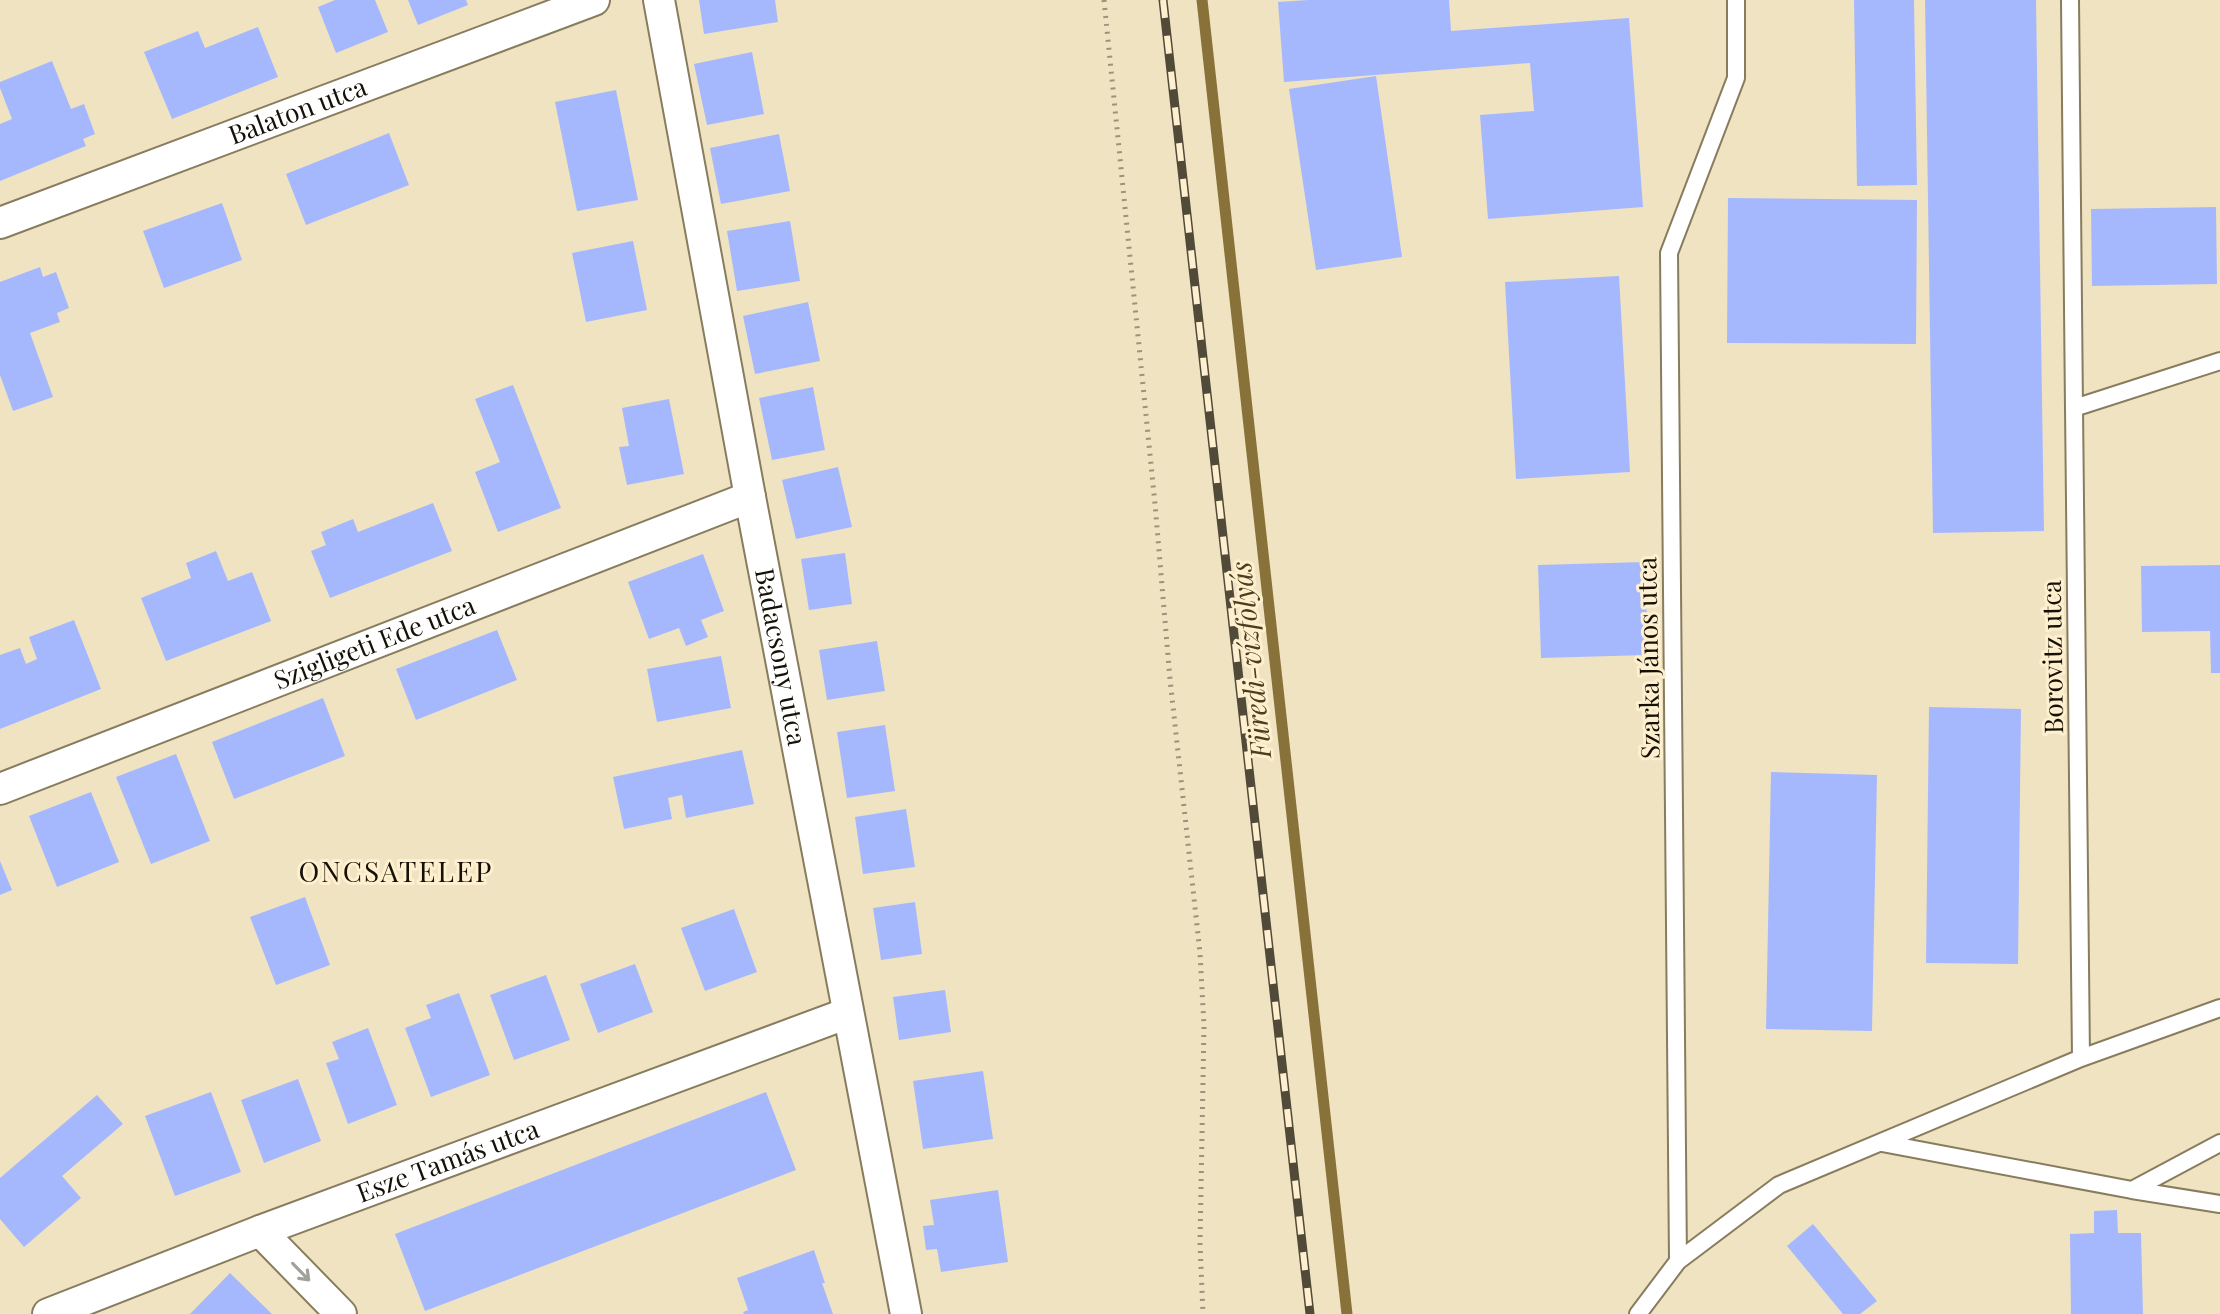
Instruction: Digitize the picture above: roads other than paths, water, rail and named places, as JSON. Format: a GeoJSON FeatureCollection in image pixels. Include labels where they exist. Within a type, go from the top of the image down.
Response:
{"type":"FeatureCollection","features":[{"type":"Feature","properties":{"kind":"street","name":"Balaton utca"},"geometry":{"type":"LineString","coordinates":[[0,223],[594,0]]}},
{"type":"Feature","properties":{"kind":"street","name":"Badacsony utca"},"geometry":{"type":"LineString","coordinates":[[659,0],[906,1314]]}},
{"type":"Feature","properties":{"kind":"street","name":"Szigligeti Ede utca"},"geometry":{"type":"LineString","coordinates":[[0,789],[750,497]]}},
{"type":"Feature","properties":{"kind":"street","name":"Esze Tamás utca"},"geometry":{"type":"LineString","coordinates":[[48,1314],[260,1231],[848,1013]]}},
{"type":"Feature","properties":{"kind":"street"},"geometry":{"type":"LineString","coordinates":[[260,1231],[341,1314]]}},
{"type":"Feature","properties":{"kind":"lane","name":"Szarka János utca"},"geometry":{"type":"LineString","coordinates":[[1678,1261],[1669,253],[1736,78],[1736,0]]}},
{"type":"Feature","properties":{"kind":"lane","name":"Borovitz utca"},"geometry":{"type":"LineString","coordinates":[[2070,0],[2081,1058]]}},
{"type":"Feature","properties":{"kind":"lane"},"geometry":{"type":"LineString","coordinates":[[2074,408],[2220,361]]}},
{"type":"Feature","properties":{"kind":"lane"},"geometry":{"type":"LineString","coordinates":[[1638,1314],[1678,1261],[1779,1185],[2081,1058],[2220,1008]]}},
{"type":"Feature","properties":{"kind":"lane"},"geometry":{"type":"LineString","coordinates":[[1880,1143],[2220,1204]]}},
{"type":"Feature","properties":{"kind":"lane"},"geometry":{"type":"LineString","coordinates":[[2132,1190],[2220,1143]]}},
{"type":"Feature","properties":{"kind":"waterway","name":"Füredi-vízfolyás"},"geometry":{"type":"LineString","coordinates":[[1202,0],[1347,1314]]}},
{"type":"Feature","properties":{"kind":"railway"},"geometry":{"type":"LineString","coordinates":[[1163,0],[1310,1314]]}},
{"type":"Feature","properties":{"kind":"district","name":"ONCSATELEP"},"geometry":{"type":"Point","coordinates":[396,872]}}]}
